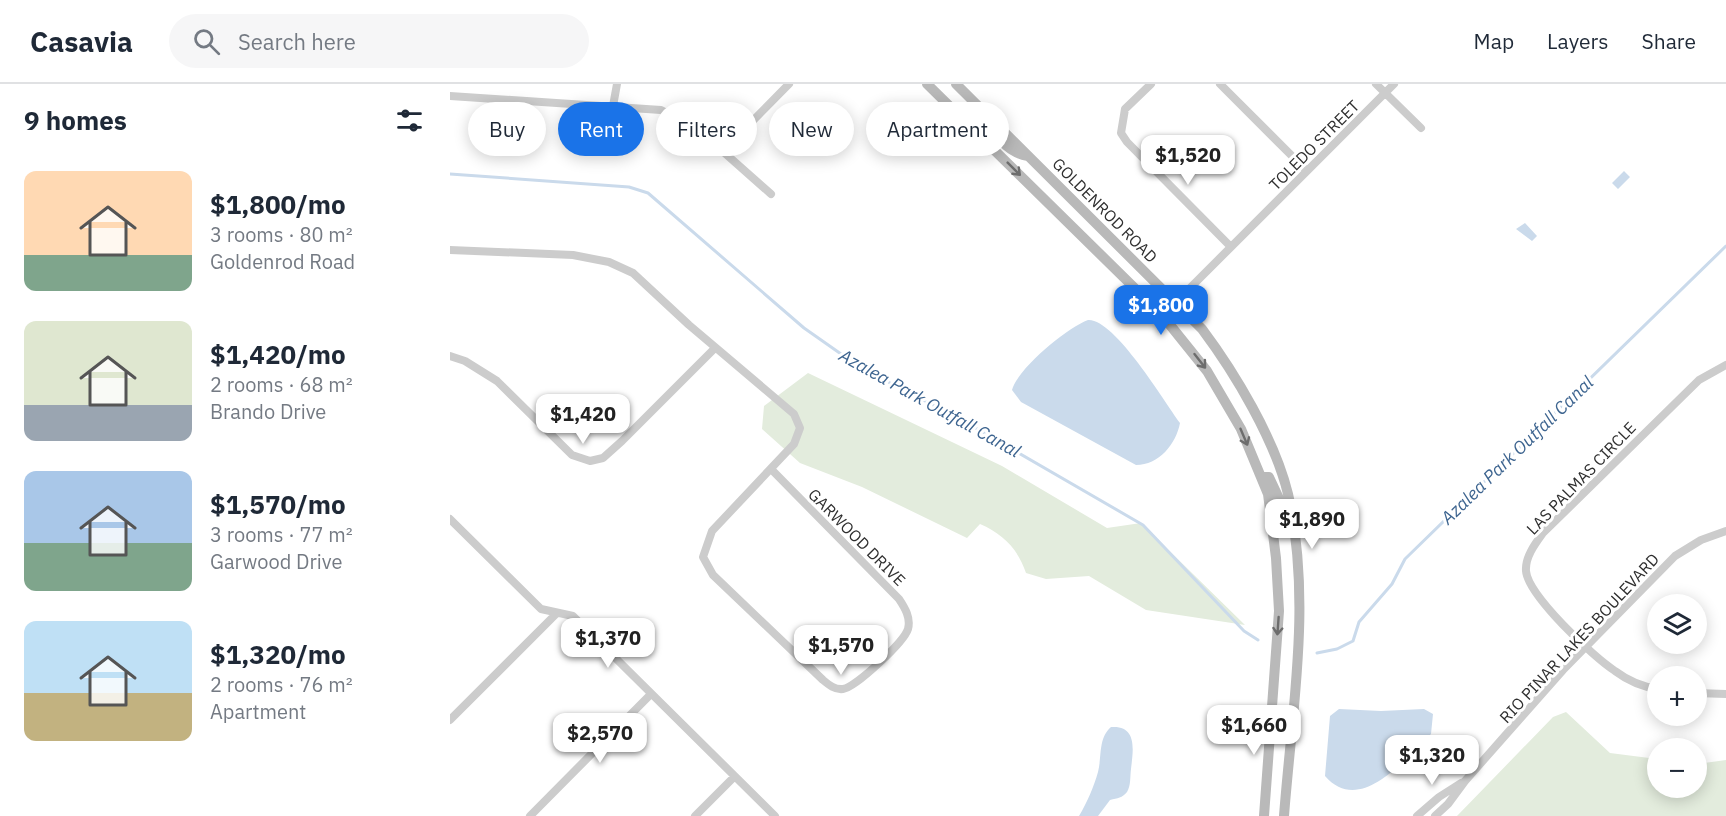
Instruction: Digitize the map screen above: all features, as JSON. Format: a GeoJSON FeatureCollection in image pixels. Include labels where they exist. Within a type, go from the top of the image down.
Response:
{"type":"FeatureCollection","features":[{"type":"Feature","properties":{"kind":"main road"},"geometry":{"type":"LineString","coordinates":[[927,84],[945,102]]}},
{"type":"Feature","properties":{"kind":"main road","name":"GOLDENROD ROAD"},"geometry":{"type":"LineString","coordinates":[[956,84],[1176,302],[1219,352],[1257,415],[1287,492],[1293,527],[1300,607],[1284,816]]}},
{"type":"Feature","properties":{"kind":"main road"},"geometry":{"type":"LineString","coordinates":[[1009,147],[1016,154],[1029,156]]}},
{"type":"Feature","properties":{"kind":"main road"},"geometry":{"type":"LineString","coordinates":[[999,156],[1182,338],[1207,371],[1241,429],[1268,494],[1276,558],[1279,611],[1264,816]]}},
{"type":"Feature","properties":{"kind":"main road"},"geometry":{"type":"LineString","coordinates":[[1261,477],[1269,477],[1293,527]]}},
{"type":"Feature","properties":{"kind":"main road"},"geometry":{"type":"LineString","coordinates":[[1267,787],[1271,798],[1270,816]]}},
{"type":"Feature","properties":{"kind":"street"},"geometry":{"type":"LineString","coordinates":[[614,102],[617,84]]}},
{"type":"Feature","properties":{"kind":"street"},"geometry":{"type":"LineString","coordinates":[[757,116],[789,84]]}},
{"type":"Feature","properties":{"kind":"street"},"geometry":{"type":"LineString","coordinates":[[1151,84],[1125,109],[1121,133],[1127,142],[1231,247]]}},
{"type":"Feature","properties":{"kind":"street"},"geometry":{"type":"LineString","coordinates":[[1220,84],[1307,171]]}},
{"type":"Feature","properties":{"kind":"street"},"geometry":{"type":"LineString","coordinates":[[1376,84],[1421,128]]}},
{"type":"Feature","properties":{"kind":"street","name":"TOLEDO STREET"},"geometry":{"type":"LineString","coordinates":[[1176,302],[1394,84]]}},
{"type":"Feature","properties":{"kind":"street"},"geometry":{"type":"LineString","coordinates":[[450,96],[558,103]]}},
{"type":"Feature","properties":{"kind":"street"},"geometry":{"type":"LineString","coordinates":[[729,156],[771,194]]}},
{"type":"Feature","properties":{"kind":"street","name":"GARWOOD DRIVE"},"geometry":{"type":"LineString","coordinates":[[450,250],[573,255],[609,262],[633,273],[715,348],[794,414],[800,428],[794,444],[712,531],[703,557],[713,575],[823,680],[832,687],[844,689],[858,681],[902,639],[908,628],[907,612],[899,598],[771,469]]}},
{"type":"Feature","properties":{"kind":"street"},"geometry":{"type":"LineString","coordinates":[[450,356],[465,361],[497,381],[572,455],[590,460],[603,458],[622,441],[715,348]]}},
{"type":"Feature","properties":{"kind":"street","name":"LAS PALMAS CIRCLE"},"geometry":{"type":"LineString","coordinates":[[1647,687],[1615,672],[1586,646],[1532,589],[1526,570],[1531,550],[1543,533],[1692,386],[1713,370],[1726,365]]}},
{"type":"Feature","properties":{"kind":"street"},"geometry":{"type":"LineString","coordinates":[[450,519],[541,609],[573,616],[774,816]]}},
{"type":"Feature","properties":{"kind":"street","name":"RIO PINAR LAKES BOULEVARD"},"geometry":{"type":"LineString","coordinates":[[1435,816],[1586,646],[1676,556],[1701,540],[1726,531]]}},
{"type":"Feature","properties":{"kind":"street"},"geometry":{"type":"LineString","coordinates":[[450,720],[556,614]]}},
{"type":"Feature","properties":{"kind":"street"},"geometry":{"type":"LineString","coordinates":[[1707,693],[1726,694]]}},
{"type":"Feature","properties":{"kind":"street"},"geometry":{"type":"LineString","coordinates":[[530,816],[651,694]]}},
{"type":"Feature","properties":{"kind":"street"},"geometry":{"type":"LineString","coordinates":[[695,816],[734,777]]}},
{"type":"Feature","properties":{"kind":"street","name":"RIO PINAR LAKES BOULEVARD"},"geometry":{"type":"LineString","coordinates":[[1418,816],[1439,797],[1465,781]]}},
{"type":"Feature","properties":{"kind":"green space"},"geometry":{"type":"Polygon","coordinates":[[[808,373],[1002,466],[1107,528],[1141,523],[1245,625],[1146,610],[1089,576],[1046,579],[1026,573],[1023,564],[1009,543],[980,524],[967,538],[862,487],[800,463],[762,429],[764,406],[808,373]]]}},
{"type":"Feature","properties":{"kind":"green space"},"geometry":{"type":"Polygon","coordinates":[[[1566,712],[1610,753],[1647,758],[1647,798],[1707,798],[1707,763],[1726,760],[1726,816],[1457,816],[1553,717],[1566,712]]]}},
{"type":"Feature","properties":{"kind":"water"},"geometry":{"type":"Polygon","coordinates":[[[1624,171],[1630,177],[1618,189],[1612,183],[1624,171]]]}},
{"type":"Feature","properties":{"kind":"water"},"geometry":{"type":"Polygon","coordinates":[[[1525,223],[1537,236],[1532,241],[1516,229],[1525,223]]]}},
{"type":"Feature","properties":{"kind":"water"},"geometry":{"type":"Polygon","coordinates":[[[1088,320],[1099,323],[1124,346],[1138,362],[1180,423],[1170,446],[1152,461],[1136,465],[1021,402],[1012,390],[1023,371],[1033,360],[1068,331],[1088,320]]]}},
{"type":"Feature","properties":{"kind":"water"},"geometry":{"type":"Polygon","coordinates":[[[1339,709],[1381,711],[1424,709],[1433,714],[1431,734],[1381,780],[1367,787],[1353,790],[1338,787],[1325,776],[1330,716],[1339,709]]]}},
{"type":"Feature","properties":{"kind":"water"},"geometry":{"type":"Polygon","coordinates":[[[1111,727],[1126,730],[1132,740],[1133,755],[1128,790],[1122,797],[1110,800],[1098,816],[1079,816],[1094,783],[1102,742],[1111,727]]]}},
{"type":"Feature","properties":{"kind":"waterway","name":"Azalea Park Outfall Canal"},"geometry":{"type":"LineString","coordinates":[[450,174],[629,187],[648,193],[804,328],[861,368],[960,419],[1143,525],[1244,631],[1258,640]]}},
{"type":"Feature","properties":{"kind":"waterway","name":"Azalea Park Outfall Canal"},"geometry":{"type":"LineString","coordinates":[[1317,653],[1337,649],[1353,641],[1359,622],[1392,584],[1405,559],[1726,246]]}}]}
